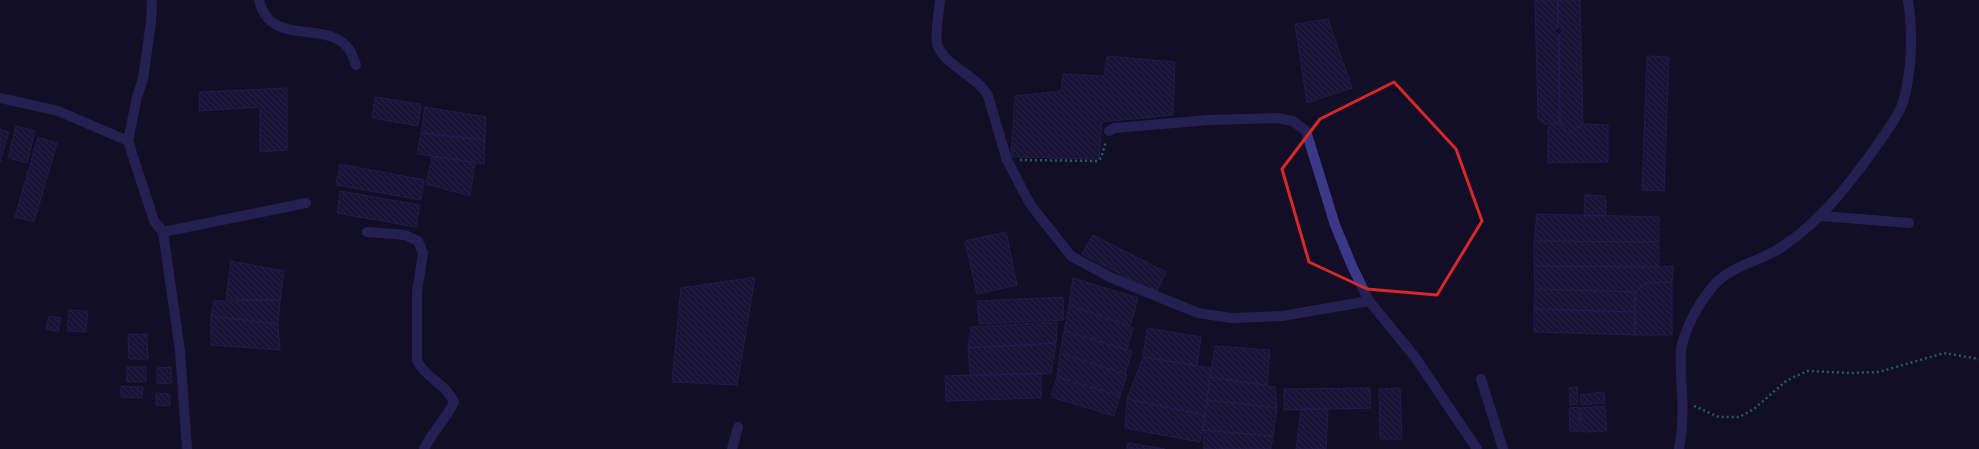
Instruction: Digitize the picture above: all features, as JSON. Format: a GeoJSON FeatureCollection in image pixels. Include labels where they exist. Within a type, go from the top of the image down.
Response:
{"type":"FeatureCollection","features":[{"type":"Feature","properties":{"kind":"street"},"geometry":{"type":"LineString","coordinates":[[152,0],[151,22],[143,79],[137,97],[128,141],[154,221],[163,232],[180,351],[187,449]]}},
{"type":"Feature","properties":{"kind":"street"},"geometry":{"type":"LineString","coordinates":[[259,0],[264,14],[271,22],[293,31],[335,37],[348,48],[356,65]]}},
{"type":"Feature","properties":{"kind":"street"},"geometry":{"type":"LineString","coordinates":[[940,0],[937,43],[941,53],[983,86],[988,96],[1007,160],[1030,204],[1071,256],[1112,278],[1174,304],[1198,313],[1231,318],[1282,316],[1369,301]]}},
{"type":"Feature","properties":{"kind":"street"},"geometry":{"type":"LineString","coordinates":[[1679,449],[1683,401],[1681,351],[1683,341],[1694,315],[1710,289],[1724,275],[1778,250],[1801,235],[1821,216],[1864,164],[1887,131],[1903,103],[1911,43],[1908,0]]}},
{"type":"Feature","properties":{"kind":"street"},"geometry":{"type":"LineString","coordinates":[[0,98],[58,111],[128,141]]}},
{"type":"Feature","properties":{"kind":"street"},"geometry":{"type":"LineString","coordinates":[[1109,131],[1115,128],[1209,120],[1277,118],[1293,120],[1306,131],[1335,225],[1352,266],[1369,301],[1415,356],[1476,449]]}},
{"type":"Feature","properties":{"kind":"street"},"geometry":{"type":"LineString","coordinates":[[163,232],[306,203]]}},
{"type":"Feature","properties":{"kind":"street"},"geometry":{"type":"LineString","coordinates":[[1821,216],[1909,223]]}},
{"type":"Feature","properties":{"kind":"street"},"geometry":{"type":"LineString","coordinates":[[367,232],[404,235],[418,241],[423,253],[417,292],[417,361],[422,370],[450,392],[454,402],[449,413],[430,437],[424,449]]}},
{"type":"Feature","properties":{"kind":"street"},"geometry":{"type":"LineString","coordinates":[[1482,379],[1503,449]]}},
{"type":"Feature","properties":{"kind":"street"},"geometry":{"type":"LineString","coordinates":[[732,449],[738,427]]}},
{"type":"Feature","properties":{"kind":"path"},"geometry":{"type":"LineString","coordinates":[[1007,160],[1097,161],[1101,158],[1109,131]]}},
{"type":"Feature","properties":{"kind":"path"},"geometry":{"type":"LineString","coordinates":[[1683,401],[1719,417],[1739,417],[1754,409],[1786,381],[1807,371],[1851,373],[1879,372],[1944,353],[1979,360]]}},
{"type":"Feature","properties":{"kind":"highlighted area"},"geometry":{"type":"Polygon","coordinates":[[[1394,82],[1456,149],[1482,221],[1437,295],[1367,289],[1309,262],[1282,169],[1320,119],[1394,82]]]}},
{"type":"Feature","properties":{"kind":"building"},"geometry":{"type":"Polygon","coordinates":[[[1535,0],[1558,0],[1558,27],[1554,31],[1559,35],[1560,122],[1546,125],[1538,119],[1535,0]]]}},
{"type":"Feature","properties":{"kind":"building"},"geometry":{"type":"Polygon","coordinates":[[[1558,0],[1580,0],[1583,124],[1568,134],[1560,122],[1559,35],[1563,30],[1558,27],[1558,0]]]}},
{"type":"Feature","properties":{"kind":"building"},"geometry":{"type":"Polygon","coordinates":[[[1328,19],[1352,88],[1307,103],[1295,24],[1328,19]]]}},
{"type":"Feature","properties":{"kind":"building"},"geometry":{"type":"Polygon","coordinates":[[[1107,56],[1175,62],[1173,115],[1102,122],[1099,159],[1011,157],[1015,96],[1061,91],[1063,74],[1104,76],[1107,56]]]}},
{"type":"Feature","properties":{"kind":"building"},"geometry":{"type":"Polygon","coordinates":[[[1647,56],[1669,57],[1664,191],[1642,190],[1647,56]]]}},
{"type":"Feature","properties":{"kind":"building"},"geometry":{"type":"Polygon","coordinates":[[[287,88],[287,150],[260,152],[260,107],[199,111],[200,92],[287,88]]]}},
{"type":"Feature","properties":{"kind":"building"},"geometry":{"type":"Polygon","coordinates":[[[375,97],[421,104],[418,126],[372,118],[375,97]]]}},
{"type":"Feature","properties":{"kind":"building"},"geometry":{"type":"Polygon","coordinates":[[[425,107],[486,117],[485,140],[421,133],[425,107]]]}},
{"type":"Feature","properties":{"kind":"building"},"geometry":{"type":"Polygon","coordinates":[[[1560,122],[1568,134],[1583,124],[1608,125],[1608,162],[1548,163],[1548,127],[1560,122]]]}},
{"type":"Feature","properties":{"kind":"building"},"geometry":{"type":"Polygon","coordinates":[[[16,126],[35,131],[27,163],[8,158],[16,126]]]}},
{"type":"Feature","properties":{"kind":"building"},"geometry":{"type":"Polygon","coordinates":[[[0,129],[9,132],[0,162],[0,129]]]}},
{"type":"Feature","properties":{"kind":"building"},"geometry":{"type":"Polygon","coordinates":[[[421,133],[485,140],[484,164],[417,154],[421,133]]]}},
{"type":"Feature","properties":{"kind":"building"},"geometry":{"type":"Polygon","coordinates":[[[38,137],[57,143],[34,222],[15,217],[38,137]]]}},
{"type":"Feature","properties":{"kind":"building"},"geometry":{"type":"Polygon","coordinates":[[[432,156],[475,162],[470,196],[426,184],[432,156]]]}},
{"type":"Feature","properties":{"kind":"building"},"geometry":{"type":"Polygon","coordinates":[[[340,164],[424,180],[421,200],[336,185],[340,164]]]}},
{"type":"Feature","properties":{"kind":"building"},"geometry":{"type":"Polygon","coordinates":[[[340,191],[420,205],[416,227],[337,213],[340,191]]]}},
{"type":"Feature","properties":{"kind":"building"},"geometry":{"type":"Polygon","coordinates":[[[1585,195],[1606,196],[1606,216],[1584,216],[1585,195]]]}},
{"type":"Feature","properties":{"kind":"building"},"geometry":{"type":"Polygon","coordinates":[[[1537,214],[1659,217],[1659,242],[1534,241],[1537,214]]]}},
{"type":"Feature","properties":{"kind":"building"},"geometry":{"type":"Polygon","coordinates":[[[1006,232],[1017,285],[977,294],[965,241],[1006,232]]]}},
{"type":"Feature","properties":{"kind":"building"},"geometry":{"type":"Polygon","coordinates":[[[1093,235],[1166,272],[1156,293],[1082,254],[1093,235]]]}},
{"type":"Feature","properties":{"kind":"building"},"geometry":{"type":"Polygon","coordinates":[[[1534,241],[1659,242],[1659,267],[1534,266],[1534,241]]]}},
{"type":"Feature","properties":{"kind":"building"},"geometry":{"type":"Polygon","coordinates":[[[231,261],[284,271],[280,300],[226,299],[231,261]]]}},
{"type":"Feature","properties":{"kind":"building"},"geometry":{"type":"Polygon","coordinates":[[[1534,266],[1673,266],[1672,282],[1646,283],[1635,292],[1535,289],[1534,266]]]}},
{"type":"Feature","properties":{"kind":"building"},"geometry":{"type":"Polygon","coordinates":[[[755,277],[737,385],[672,382],[681,288],[755,277]]]}},
{"type":"Feature","properties":{"kind":"building"},"geometry":{"type":"Polygon","coordinates":[[[1073,278],[1138,298],[1130,326],[1069,305],[1073,278]]]}},
{"type":"Feature","properties":{"kind":"building"},"geometry":{"type":"Polygon","coordinates":[[[1672,282],[1672,335],[1635,335],[1635,292],[1646,283],[1672,282]]]}},
{"type":"Feature","properties":{"kind":"building"},"geometry":{"type":"Polygon","coordinates":[[[1535,289],[1635,292],[1635,312],[1534,309],[1535,289]]]}},
{"type":"Feature","properties":{"kind":"building"},"geometry":{"type":"Polygon","coordinates":[[[1063,297],[1064,320],[979,324],[977,301],[1063,297]]]}},
{"type":"Feature","properties":{"kind":"building"},"geometry":{"type":"Polygon","coordinates":[[[280,300],[278,324],[211,316],[214,301],[280,300]]]}},
{"type":"Feature","properties":{"kind":"building"},"geometry":{"type":"Polygon","coordinates":[[[1069,305],[1133,328],[1127,350],[1064,331],[1069,305]]]}},
{"type":"Feature","properties":{"kind":"building"},"geometry":{"type":"Polygon","coordinates":[[[1534,309],[1635,312],[1635,335],[1534,332],[1534,309]]]}},
{"type":"Feature","properties":{"kind":"building"},"geometry":{"type":"Polygon","coordinates":[[[69,310],[88,311],[86,332],[67,331],[69,310]]]}},
{"type":"Feature","properties":{"kind":"building"},"geometry":{"type":"Polygon","coordinates":[[[49,316],[61,318],[58,332],[46,329],[49,316]]]}},
{"type":"Feature","properties":{"kind":"building"},"geometry":{"type":"Polygon","coordinates":[[[211,316],[278,324],[280,350],[211,345],[211,316]]]}},
{"type":"Feature","properties":{"kind":"building"},"geometry":{"type":"Polygon","coordinates":[[[1057,322],[1056,343],[968,348],[971,327],[1057,322]]]}},
{"type":"Feature","properties":{"kind":"building"},"geometry":{"type":"Polygon","coordinates":[[[1147,328],[1201,337],[1197,366],[1143,357],[1147,328]]]}},
{"type":"Feature","properties":{"kind":"building"},"geometry":{"type":"Polygon","coordinates":[[[1064,331],[1132,351],[1125,374],[1060,353],[1064,331]]]}},
{"type":"Feature","properties":{"kind":"building"},"geometry":{"type":"Polygon","coordinates":[[[128,334],[147,334],[148,359],[129,359],[128,334]]]}},
{"type":"Feature","properties":{"kind":"building"},"geometry":{"type":"Polygon","coordinates":[[[1056,343],[1051,374],[970,375],[968,348],[1056,343]]]}},
{"type":"Feature","properties":{"kind":"building"},"geometry":{"type":"Polygon","coordinates":[[[1215,346],[1270,350],[1267,385],[1210,377],[1215,346]]]}},
{"type":"Feature","properties":{"kind":"building"},"geometry":{"type":"Polygon","coordinates":[[[1060,353],[1127,375],[1120,396],[1057,377],[1060,353]]]}},
{"type":"Feature","properties":{"kind":"building"},"geometry":{"type":"Polygon","coordinates":[[[1143,357],[1211,368],[1205,415],[1127,399],[1143,357]]]}},
{"type":"Feature","properties":{"kind":"building"},"geometry":{"type":"Polygon","coordinates":[[[127,367],[146,367],[146,382],[127,382],[127,367]]]}},
{"type":"Feature","properties":{"kind":"building"},"geometry":{"type":"Polygon","coordinates":[[[171,367],[172,383],[157,384],[157,368],[171,367]]]}},
{"type":"Feature","properties":{"kind":"building"},"geometry":{"type":"Polygon","coordinates":[[[1041,373],[1041,398],[946,401],[945,376],[1041,373]]]}},
{"type":"Feature","properties":{"kind":"building"},"geometry":{"type":"Polygon","coordinates":[[[1057,377],[1120,396],[1114,416],[1051,397],[1057,377]]]}},
{"type":"Feature","properties":{"kind":"building"},"geometry":{"type":"Polygon","coordinates":[[[1210,377],[1275,387],[1277,408],[1207,400],[1210,377]]]}},
{"type":"Feature","properties":{"kind":"building"},"geometry":{"type":"Polygon","coordinates":[[[121,386],[143,387],[142,398],[121,397],[121,386]]]}},
{"type":"Feature","properties":{"kind":"building"},"geometry":{"type":"Polygon","coordinates":[[[1577,387],[1578,404],[1570,405],[1569,388],[1577,387]]]}},
{"type":"Feature","properties":{"kind":"building"},"geometry":{"type":"Polygon","coordinates":[[[1370,388],[1371,408],[1284,410],[1284,389],[1370,388]]]}},
{"type":"Feature","properties":{"kind":"building"},"geometry":{"type":"Polygon","coordinates":[[[1400,388],[1402,439],[1380,439],[1379,389],[1400,388]]]}},
{"type":"Feature","properties":{"kind":"building"},"geometry":{"type":"Polygon","coordinates":[[[1604,392],[1605,403],[1581,405],[1580,395],[1604,392]]]}},
{"type":"Feature","properties":{"kind":"building"},"geometry":{"type":"Polygon","coordinates":[[[156,393],[170,394],[170,406],[156,405],[156,393]]]}},
{"type":"Feature","properties":{"kind":"building"},"geometry":{"type":"Polygon","coordinates":[[[1127,399],[1205,415],[1200,442],[1125,428],[1127,399]]]}},
{"type":"Feature","properties":{"kind":"building"},"geometry":{"type":"Polygon","coordinates":[[[1207,400],[1277,408],[1273,436],[1203,430],[1207,400]]]}},
{"type":"Feature","properties":{"kind":"building"},"geometry":{"type":"Polygon","coordinates":[[[1605,406],[1607,431],[1582,432],[1580,408],[1605,406]]]}},
{"type":"Feature","properties":{"kind":"building"},"geometry":{"type":"Polygon","coordinates":[[[1579,407],[1580,431],[1570,432],[1569,408],[1579,407]]]}},
{"type":"Feature","properties":{"kind":"building"},"geometry":{"type":"Polygon","coordinates":[[[1301,409],[1328,409],[1326,449],[1296,449],[1301,409]]]}},
{"type":"Feature","properties":{"kind":"building"},"geometry":{"type":"Polygon","coordinates":[[[1203,430],[1273,436],[1271,449],[1204,449],[1203,430]]]}},
{"type":"Feature","properties":{"kind":"building"},"geometry":{"type":"Polygon","coordinates":[[[1128,443],[1165,449],[1127,449],[1128,443]]]}}]}
